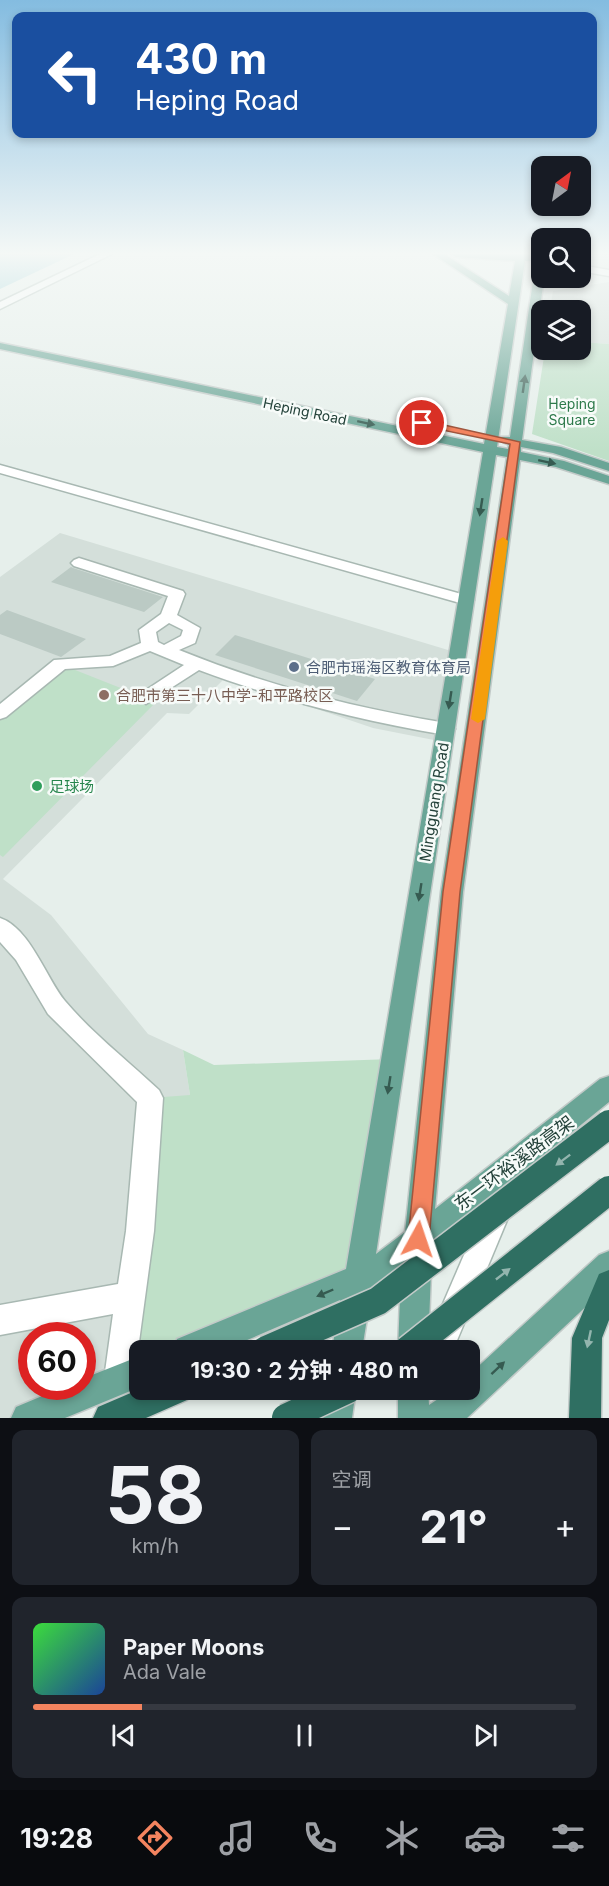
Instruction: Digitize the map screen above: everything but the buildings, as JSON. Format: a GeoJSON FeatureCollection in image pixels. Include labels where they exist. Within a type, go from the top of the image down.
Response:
{"type":"FeatureCollection","features":[{"type":"Feature","properties":{"kind":"highway","name":"东一环裕溪路高架"},"geometry":{"type":"LineString","coordinates":[[289,1340],[378,1301],[609,1124]]}},
{"type":"Feature","properties":{"kind":"highway"},"geometry":{"type":"LineString","coordinates":[[421,1340],[609,1190]]}},
{"type":"Feature","properties":{"kind":"highway"},"geometry":{"type":"LineString","coordinates":[[585,1418],[587,1338],[609,1284]]}},
{"type":"Feature","properties":{"kind":"highway"},"geometry":{"type":"LineString","coordinates":[[109,1418],[151,1400]]}},
{"type":"Feature","properties":{"kind":"highway"},"geometry":{"type":"LineString","coordinates":[[286,1418],[324,1400]]}},
{"type":"Feature","properties":{"kind":"main road","name":"Mingguang Road"},"geometry":{"type":"LineString","coordinates":[[349,1340],[510,320]]}},
{"type":"Feature","properties":{"kind":"main road","name":"Mingguang Road"},"geometry":{"type":"LineString","coordinates":[[413,1340],[418,1239],[452,892],[532,320]]}},
{"type":"Feature","properties":{"kind":"main road","name":"Heping Road"},"geometry":{"type":"LineString","coordinates":[[0,338],[515,448],[609,480]]}},
{"type":"Feature","properties":{"kind":"main road","name":"Heping Road"},"geometry":{"type":"LineString","coordinates":[[0,346],[491,443]]}},
{"type":"Feature","properties":{"kind":"main road","name":"Heping Road"},"geometry":{"type":"LineString","coordinates":[[515,448],[556,450],[609,467]]}},
{"type":"Feature","properties":{"kind":"main road"},"geometry":{"type":"LineString","coordinates":[[212,1340],[382,1268],[609,1087]]}},
{"type":"Feature","properties":{"kind":"main road"},"geometry":{"type":"LineString","coordinates":[[418,1407],[454,1409],[609,1265]]}},
{"type":"Feature","properties":{"kind":"main road"},"geometry":{"type":"LineString","coordinates":[[27,1418],[129,1375]]}},
{"type":"Feature","properties":{"kind":"main road"},"geometry":{"type":"LineString","coordinates":[[336,1418],[338,1400]]}},
{"type":"Feature","properties":{"kind":"street"},"geometry":{"type":"LineString","coordinates":[[0,470],[466,600]]}},
{"type":"Feature","properties":{"kind":"street"},"geometry":{"type":"LineString","coordinates":[[79,563],[177,594],[168,617],[147,630],[157,648],[195,665],[385,720],[446,729]]}},
{"type":"Feature","properties":{"kind":"street"},"geometry":{"type":"LineString","coordinates":[[0,713],[60,664],[113,661],[189,639],[192,628],[168,617]]}},
{"type":"Feature","properties":{"kind":"street"},"geometry":{"type":"LineString","coordinates":[[146,698],[195,665]]}},
{"type":"Feature","properties":{"kind":"street"},"geometry":{"type":"LineString","coordinates":[[0,927],[24,954],[56,1007],[150,1098],[140,1231],[131,1296],[130,1340]]}},
{"type":"Feature","properties":{"kind":"street"},"geometry":{"type":"LineString","coordinates":[[442,1340],[519,1159]]}},
{"type":"Feature","properties":{"kind":"street"},"geometry":{"type":"LineString","coordinates":[[0,1320],[131,1296]]}},
{"type":"Feature","properties":{"kind":"shaded area"},"geometry":{"type":"Polygon","coordinates":[[[591,320],[609,320],[609,344],[591,343],[591,320]]]}},
{"type":"Feature","properties":{"kind":"shaded area"},"geometry":{"type":"Polygon","coordinates":[[[60,533],[458,653],[444,742],[373,728],[225,678],[189,714],[167,713],[3,879],[51,915],[148,1034],[183,1050],[190,1095],[119,1379],[96,1389],[96,1322],[18,1322],[18,1400],[69,1400],[27,1418],[0,1418],[0,577],[60,533]]]}},
{"type":"Feature","properties":{"kind":"green space","name":"Heping Square"},"geometry":{"type":"Polygon","coordinates":[[[591,343],[609,344],[609,461],[532,434],[543,360],[591,360],[591,343]]]}},
{"type":"Feature","properties":{"kind":"green space","name":"足球场"},"geometry":{"type":"Polygon","coordinates":[[[60,664],[156,702],[3,857],[0,855],[0,717],[60,664]]]}},
{"type":"Feature","properties":{"kind":"green space"},"geometry":{"type":"Polygon","coordinates":[[[183,1050],[214,1065],[393,1059],[358,1279],[212,1340],[129,1340],[129,1375],[119,1379],[150,1098],[190,1095],[183,1050]]]}},
{"type":"Feature","properties":{"kind":"slow traffic"},"geometry":{"type":"LineString","coordinates":[[478,719],[503,541]]}},
{"type":"Feature","properties":{"kind":"place","name":"合肥市瑶海区教育体育局"},"geometry":{"type":"Point","coordinates":[294,667]}},
{"type":"Feature","properties":{"kind":"place","name":"合肥市第三十八中学-和平路校区"},"geometry":{"type":"Point","coordinates":[104,695]}},
{"type":"Feature","properties":{"kind":"place","name":"足球场"},"geometry":{"type":"Point","coordinates":[37,786]}},
{"type":"Feature","properties":{"kind":"route"},"geometry":{"type":"LineString","coordinates":[[418,1239],[452,892],[516,442],[422,423]]}}]}
